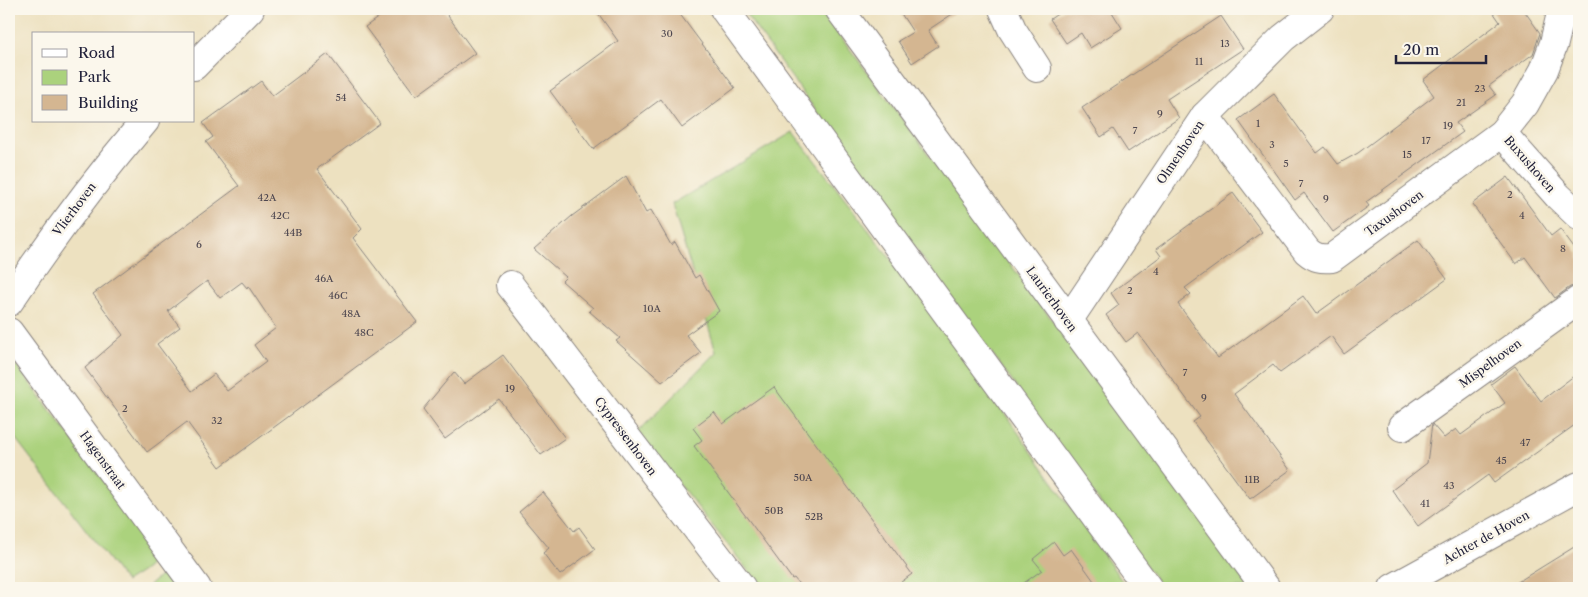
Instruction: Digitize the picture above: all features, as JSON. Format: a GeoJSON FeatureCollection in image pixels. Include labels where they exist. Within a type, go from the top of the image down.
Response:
{"type":"FeatureCollection","features":[{"type":"Feature","properties":{"kind":"street"},"geometry":{"type":"LineString","coordinates":[[195,65],[250,9]]}},
{"type":"Feature","properties":{"kind":"street"},"geometry":{"type":"LineString","coordinates":[[724,9],[1148,588]]}},
{"type":"Feature","properties":{"kind":"street","name":"Laurierhoven"},"geometry":{"type":"LineString","coordinates":[[838,9],[1266,588]]}},
{"type":"Feature","properties":{"kind":"street"},"geometry":{"type":"LineString","coordinates":[[1003,9],[1012,29],[1037,68]]}},
{"type":"Feature","properties":{"kind":"street","name":"Olmenhoven"},"geometry":{"type":"LineString","coordinates":[[1068,321],[1204,116],[1283,38],[1320,9]]}},
{"type":"Feature","properties":{"kind":"street","name":"Taxushoven"},"geometry":{"type":"LineString","coordinates":[[1204,116],[1307,251],[1315,257],[1323,259],[1332,258],[1502,133],[1525,104],[1544,70],[1554,43],[1562,9]]}},
{"type":"Feature","properties":{"kind":"street","name":"Vlierhoven"},"geometry":{"type":"LineString","coordinates":[[9,302],[34,263],[98,177],[143,122]]}},
{"type":"Feature","properties":{"kind":"street","name":"Buxushoven"},"geometry":{"type":"LineString","coordinates":[[1502,133],[1558,196],[1579,216]]}},
{"type":"Feature","properties":{"kind":"street","name":"Cypressenhoven"},"geometry":{"type":"LineString","coordinates":[[510,285],[742,588]]}},
{"type":"Feature","properties":{"kind":"street","name":"Mispelhoven"},"geometry":{"type":"LineString","coordinates":[[1402,427],[1579,300]]}},
{"type":"Feature","properties":{"kind":"street","name":"Hagenstraat"},"geometry":{"type":"LineString","coordinates":[[9,332],[196,588]]}},
{"type":"Feature","properties":{"kind":"street","name":"Achter de Hoven"},"geometry":{"type":"LineString","coordinates":[[1393,588],[1579,486]]}},
{"type":"Feature","properties":{"kind":"green space"},"geometry":{"type":"Polygon","coordinates":[[[742,9],[820,9],[1252,588],[1162,588],[742,9]]]}},
{"type":"Feature","properties":{"kind":"green space"},"geometry":{"type":"Polygon","coordinates":[[[793,132],[954,341],[1127,588],[762,588],[638,432],[716,352],[672,204],[793,132]]]}},
{"type":"Feature","properties":{"kind":"green space"},"geometry":{"type":"Polygon","coordinates":[[[9,363],[17,366],[154,548],[153,560],[150,564],[126,582],[9,430],[9,363]]]}},
{"type":"Feature","properties":{"kind":"green space"},"geometry":{"type":"Polygon","coordinates":[[[173,575],[183,588],[146,588],[160,576],[173,575]]]}},
{"type":"Feature","properties":{"kind":"building"},"geometry":{"type":"Polygon","coordinates":[[[390,9],[443,9],[475,53],[416,96],[365,27],[390,9]]]}},
{"type":"Feature","properties":{"kind":"building"},"geometry":{"type":"Polygon","coordinates":[[[595,9],[676,9],[735,88],[682,128],[661,99],[593,149],[550,91],[618,41],[595,9]]]}},
{"type":"Feature","properties":{"kind":"building"},"geometry":{"type":"Polygon","coordinates":[[[898,9],[960,9],[928,30],[938,46],[912,63],[898,41],[913,32],[898,9]]]}},
{"type":"Feature","properties":{"kind":"building"},"geometry":{"type":"Polygon","coordinates":[[[1065,9],[1117,9],[1112,12],[1122,28],[1090,48],[1081,33],[1066,43],[1050,19],[1065,9]]]}},
{"type":"Feature","properties":{"kind":"building"},"geometry":{"type":"Polygon","coordinates":[[[1491,9],[1523,9],[1540,33],[1533,54],[1489,86],[1496,95],[1456,123],[1463,132],[1366,202],[1369,206],[1333,232],[1304,193],[1295,200],[1238,120],[1274,94],[1317,153],[1325,147],[1338,164],[1358,153],[1434,96],[1423,80],[1500,22],[1491,9]]]}},
{"type":"Feature","properties":{"kind":"building"},"geometry":{"type":"Polygon","coordinates":[[[1221,16],[1243,49],[1167,99],[1179,118],[1128,152],[1113,129],[1101,137],[1082,108],[1221,16]]]}},
{"type":"Feature","properties":{"kind":"building"},"geometry":{"type":"Polygon","coordinates":[[[328,54],[380,123],[317,169],[362,229],[353,238],[417,322],[220,467],[187,422],[147,452],[85,368],[123,335],[93,294],[239,186],[206,142],[213,137],[203,123],[261,81],[272,96],[328,54]],[[207,281],[168,311],[180,327],[157,344],[192,391],[214,374],[227,391],[266,362],[254,345],[276,328],[248,286],[247,288],[242,282],[220,298],[207,281]]]}},
{"type":"Feature","properties":{"kind":"building"},"geometry":{"type":"Polygon","coordinates":[[[626,176],[646,213],[651,210],[671,245],[675,242],[695,278],[699,275],[719,311],[686,335],[701,353],[662,382],[616,341],[620,338],[589,311],[593,308],[562,281],[566,277],[534,249],[572,216],[626,176]]]}},
{"type":"Feature","properties":{"kind":"building"},"geometry":{"type":"Polygon","coordinates":[[[1508,177],[1551,236],[1560,229],[1579,255],[1579,285],[1570,287],[1555,298],[1525,257],[1516,264],[1472,204],[1508,177]]]}},
{"type":"Feature","properties":{"kind":"building"},"geometry":{"type":"Polygon","coordinates":[[[1233,193],[1262,232],[1185,288],[1191,294],[1178,304],[1218,358],[1303,296],[1316,314],[1418,240],[1447,279],[1344,354],[1331,336],[1280,373],[1273,365],[1234,394],[1290,470],[1250,499],[1193,422],[1200,417],[1138,333],[1126,342],[1106,315],[1119,305],[1111,293],[1161,256],[1156,249],[1233,193]]]}},
{"type":"Feature","properties":{"kind":"building"},"geometry":{"type":"Polygon","coordinates":[[[503,355],[565,438],[541,455],[499,399],[445,439],[423,409],[454,372],[464,384],[503,355]]]}},
{"type":"Feature","properties":{"kind":"building"},"geometry":{"type":"Polygon","coordinates":[[[1515,366],[1541,401],[1579,372],[1579,422],[1494,483],[1488,475],[1418,526],[1392,490],[1427,463],[1432,424],[1444,438],[1456,429],[1461,435],[1505,403],[1491,384],[1515,366]]]}},
{"type":"Feature","properties":{"kind":"building"},"geometry":{"type":"Polygon","coordinates":[[[774,387],[912,574],[893,588],[802,588],[794,578],[792,579],[694,446],[702,440],[693,428],[714,412],[723,424],[774,387]]]}},
{"type":"Feature","properties":{"kind":"building"},"geometry":{"type":"Polygon","coordinates":[[[543,492],[574,531],[579,527],[595,549],[560,575],[543,553],[549,548],[519,512],[543,492]]]}},
{"type":"Feature","properties":{"kind":"building"},"geometry":{"type":"Polygon","coordinates":[[[1054,542],[1063,555],[1071,549],[1099,588],[1017,588],[1042,570],[1033,559],[1054,542]]]}},
{"type":"Feature","properties":{"kind":"building"},"geometry":{"type":"Polygon","coordinates":[[[1579,544],[1579,588],[1508,588],[1579,544]]]}}]}
